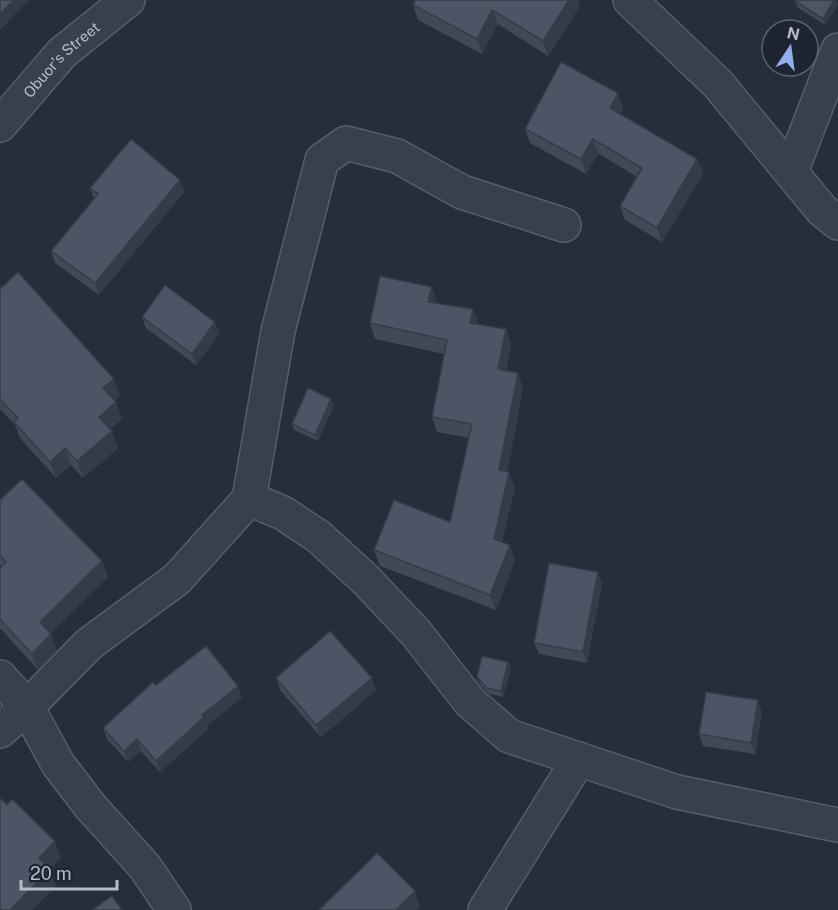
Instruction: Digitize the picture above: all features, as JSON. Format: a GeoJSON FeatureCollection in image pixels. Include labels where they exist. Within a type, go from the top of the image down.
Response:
{"type":"FeatureCollection","features":[{"type":"Feature","properties":{"kind":"street","name":"Obuor’s Street"},"geometry":{"type":"LineString","coordinates":[[0,124],[62,54],[128,0]]}},
{"type":"Feature","properties":{"kind":"street"},"geometry":{"type":"LineString","coordinates":[[630,0],[718,84],[822,210],[838,223]]}},
{"type":"Feature","properties":{"kind":"street"},"geometry":{"type":"LineString","coordinates":[[791,172],[838,50]]}},
{"type":"Feature","properties":{"kind":"street"},"geometry":{"type":"LineString","coordinates":[[0,731],[89,644],[177,579],[249,499],[278,331],[322,160],[346,143],[397,156],[462,192],[564,225]]}},
{"type":"Feature","properties":{"kind":"street"},"geometry":{"type":"LineString","coordinates":[[249,499],[284,513],[319,537],[366,580],[416,633],[470,702],[509,736],[677,792],[838,825]]}},
{"type":"Feature","properties":{"kind":"street"},"geometry":{"type":"LineString","coordinates":[[0,677],[27,707],[58,764],[90,806],[145,867],[174,910]]}},
{"type":"Feature","properties":{"kind":"street"},"geometry":{"type":"LineString","coordinates":[[485,910],[579,759]]}},
{"type":"Feature","properties":{"kind":"building"},"geometry":{"type":"Polygon","coordinates":[[[0,0],[14,0],[0,14],[0,0]]]}},
{"type":"Feature","properties":{"kind":"building"},"geometry":{"type":"Polygon","coordinates":[[[415,0],[569,0],[543,41],[492,10],[477,39],[413,5],[415,0]]]}},
{"type":"Feature","properties":{"kind":"building"},"geometry":{"type":"Polygon","coordinates":[[[796,0],[834,0],[823,19],[796,0]]]}},
{"type":"Feature","properties":{"kind":"building"},"geometry":{"type":"Polygon","coordinates":[[[561,62],[618,93],[610,108],[697,159],[657,228],[620,206],[642,168],[593,139],[581,159],[525,129],[561,62]]]}},
{"type":"Feature","properties":{"kind":"building"},"geometry":{"type":"Polygon","coordinates":[[[131,139],[180,180],[95,283],[51,251],[98,194],[90,188],[131,139]]]}},
{"type":"Feature","properties":{"kind":"building"},"geometry":{"type":"Polygon","coordinates":[[[18,272],[114,379],[103,388],[116,402],[99,417],[112,431],[77,461],[65,448],[50,462],[14,422],[18,418],[0,399],[0,287],[18,272]]]}},
{"type":"Feature","properties":{"kind":"building"},"geometry":{"type":"Polygon","coordinates":[[[380,276],[432,287],[428,302],[473,309],[470,323],[506,329],[498,369],[518,373],[499,470],[509,472],[494,539],[510,545],[490,595],[374,550],[394,500],[450,522],[472,424],[432,417],[447,340],[370,323],[380,276]]]}},
{"type":"Feature","properties":{"kind":"building"},"geometry":{"type":"Polygon","coordinates":[[[165,285],[215,322],[192,354],[142,317],[165,285]]]}},
{"type":"Feature","properties":{"kind":"building"},"geometry":{"type":"Polygon","coordinates":[[[308,388],[331,399],[315,435],[292,424],[308,388]]]}},
{"type":"Feature","properties":{"kind":"building"},"geometry":{"type":"Polygon","coordinates":[[[22,479],[102,561],[40,622],[51,634],[32,654],[0,619],[0,568],[6,562],[0,555],[0,500],[22,479]]]}},
{"type":"Feature","properties":{"kind":"building"},"geometry":{"type":"Polygon","coordinates":[[[549,563],[598,572],[583,652],[534,643],[549,563]]]}},
{"type":"Feature","properties":{"kind":"building"},"geometry":{"type":"Polygon","coordinates":[[[330,631],[372,678],[316,725],[276,678],[330,631]]]}},
{"type":"Feature","properties":{"kind":"building"},"geometry":{"type":"Polygon","coordinates":[[[206,646],[238,686],[202,715],[204,717],[156,761],[137,739],[124,751],[103,728],[153,682],[156,685],[206,646]]]}},
{"type":"Feature","properties":{"kind":"building"},"geometry":{"type":"Polygon","coordinates":[[[482,656],[508,662],[501,691],[487,688],[477,677],[482,656]]]}},
{"type":"Feature","properties":{"kind":"building"},"geometry":{"type":"Polygon","coordinates":[[[706,692],[758,700],[751,743],[699,734],[706,692]]]}},
{"type":"Feature","properties":{"kind":"building"},"geometry":{"type":"Polygon","coordinates":[[[0,798],[7,805],[12,799],[55,841],[39,858],[50,869],[10,910],[0,910],[0,798]]]}},
{"type":"Feature","properties":{"kind":"building"},"geometry":{"type":"Polygon","coordinates":[[[377,853],[415,891],[396,910],[319,910],[377,853]]]}},
{"type":"Feature","properties":{"kind":"building"},"geometry":{"type":"Polygon","coordinates":[[[112,896],[122,910],[92,910],[112,896]]]}}]}
